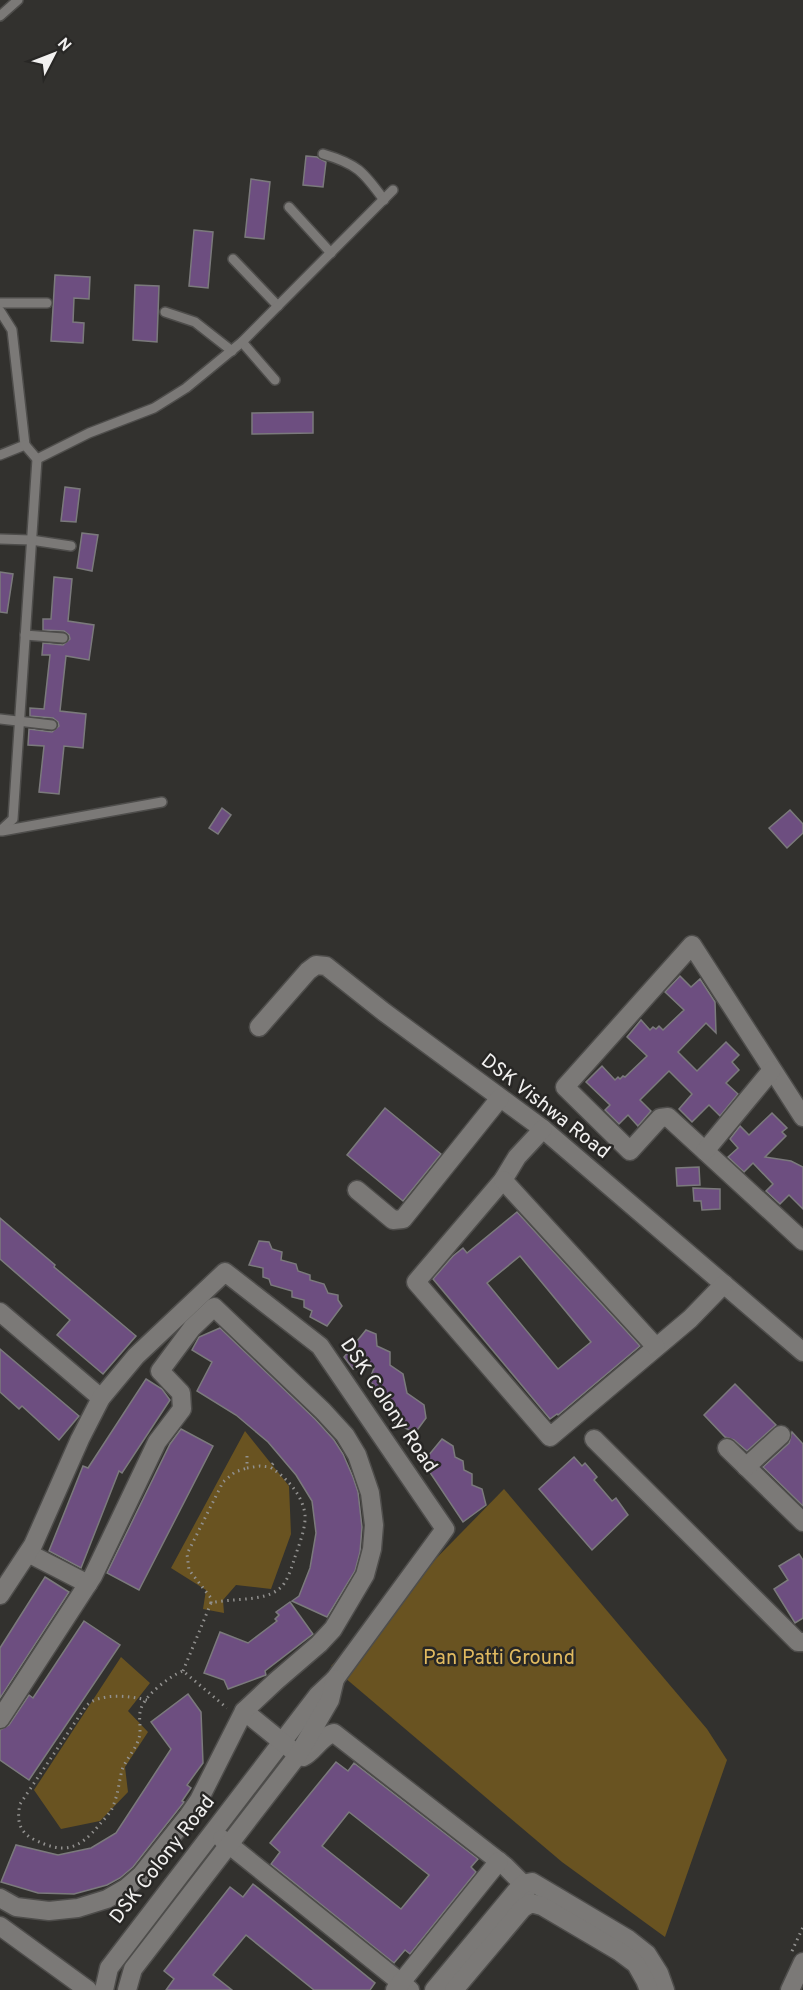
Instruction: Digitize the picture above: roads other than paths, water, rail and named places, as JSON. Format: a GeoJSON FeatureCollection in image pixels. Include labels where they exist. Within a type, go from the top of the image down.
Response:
{"type":"FeatureCollection","features":[{"type":"Feature","properties":{"kind":"street"},"geometry":{"type":"LineString","coordinates":[[803,1117],[692,945],[565,1087],[630,1151],[660,1119],[668,1117],[803,1241]]}},
{"type":"Feature","properties":{"kind":"street","name":"DSK Vishwa Road"},"geometry":{"type":"LineString","coordinates":[[259,1027],[309,971],[316,965],[327,966],[384,1012],[543,1129],[803,1351]]}},
{"type":"Feature","properties":{"kind":"street"},"geometry":{"type":"LineString","coordinates":[[705,1151],[772,1070]]}},
{"type":"Feature","properties":{"kind":"street"},"geometry":{"type":"LineString","coordinates":[[357,1190],[393,1220],[403,1220],[500,1098]]}},
{"type":"Feature","properties":{"kind":"street"},"geometry":{"type":"LineString","coordinates":[[543,1129],[517,1157],[503,1180],[416,1282],[550,1437],[690,1318],[724,1284]]}},
{"type":"Feature","properties":{"kind":"street"},"geometry":{"type":"LineString","coordinates":[[503,1180],[656,1347]]}},
{"type":"Feature","properties":{"kind":"street","name":"DSK Colony Road"},"geometry":{"type":"LineString","coordinates":[[0,1595],[28,1553],[101,1398],[136,1356],[225,1272],[320,1347],[445,1529],[335,1679],[318,1695],[109,1968],[104,1990]]}},
{"type":"Feature","properties":{"kind":"street"},"geometry":{"type":"LineString","coordinates":[[0,1719],[88,1584],[158,1442],[182,1409],[181,1394],[160,1371],[192,1328],[214,1307],[323,1411],[345,1435],[357,1455],[370,1493],[374,1525],[372,1549],[365,1575],[333,1629],[242,1714],[199,1800],[141,1875],[126,1888],[107,1899],[78,1908],[49,1911],[16,1907],[0,1898]]}},
{"type":"Feature","properties":{"kind":"street"},"geometry":{"type":"LineString","coordinates":[[0,1312],[101,1398]]}},
{"type":"Feature","properties":{"kind":"street"},"geometry":{"type":"LineString","coordinates":[[746,1467],[781,1434]]}},
{"type":"Feature","properties":{"kind":"street"},"geometry":{"type":"LineString","coordinates":[[594,1439],[798,1642],[803,1642]]}},
{"type":"Feature","properties":{"kind":"street"},"geometry":{"type":"LineString","coordinates":[[727,1448],[803,1522]]}},
{"type":"Feature","properties":{"kind":"street"},"geometry":{"type":"LineString","coordinates":[[28,1553],[88,1584]]}},
{"type":"Feature","properties":{"kind":"street","name":"DSK Colony Road"},"geometry":{"type":"LineString","coordinates":[[127,1990],[133,1969],[298,1755],[330,1700],[335,1679]]}},
{"type":"Feature","properties":{"kind":"street"},"geometry":{"type":"LineString","coordinates":[[242,1714],[304,1757],[327,1736],[334,1733],[531,1885],[628,1940],[647,1954],[659,1973],[665,1990]]}},
{"type":"Feature","properties":{"kind":"street"},"geometry":{"type":"LineString","coordinates":[[213,1833],[402,1988],[499,1861]]}},
{"type":"Feature","properties":{"kind":"street"},"geometry":{"type":"LineString","coordinates":[[531,1885],[534,1905]]}},
{"type":"Feature","properties":{"kind":"street"},"geometry":{"type":"LineString","coordinates":[[434,1990],[531,1885]]}},
{"type":"Feature","properties":{"kind":"street"},"geometry":{"type":"LineString","coordinates":[[454,1990],[534,1905]]}},
{"type":"Feature","properties":{"kind":"street"},"geometry":{"type":"LineString","coordinates":[[534,1905],[628,1958],[636,1965],[649,1990]]}},
{"type":"Feature","properties":{"kind":"street"},"geometry":{"type":"LineString","coordinates":[[0,1926],[88,1990]]}},
{"type":"Feature","properties":{"kind":"street"},"geometry":{"type":"LineString","coordinates":[[790,1990],[803,1962]]}},
{"type":"Feature","properties":{"kind":"lane"},"geometry":{"type":"LineString","coordinates":[[0,16],[18,0]]}},
{"type":"Feature","properties":{"kind":"lane"},"geometry":{"type":"LineString","coordinates":[[323,154],[349,161],[373,184],[384,200]]}},
{"type":"Feature","properties":{"kind":"lane"},"geometry":{"type":"LineString","coordinates":[[36,459],[90,433],[154,408],[186,388],[242,342],[393,190]]}},
{"type":"Feature","properties":{"kind":"lane"},"geometry":{"type":"LineString","coordinates":[[289,207],[331,253]]}},
{"type":"Feature","properties":{"kind":"lane"},"geometry":{"type":"LineString","coordinates":[[233,259],[278,306]]}},
{"type":"Feature","properties":{"kind":"lane"},"geometry":{"type":"LineString","coordinates":[[0,303],[47,303]]}},
{"type":"Feature","properties":{"kind":"lane"},"geometry":{"type":"LineString","coordinates":[[0,311],[12,330],[26,445],[36,459],[13,819],[1,831]]}},
{"type":"Feature","properties":{"kind":"lane"},"geometry":{"type":"LineString","coordinates":[[165,312],[195,322],[232,351]]}},
{"type":"Feature","properties":{"kind":"lane"},"geometry":{"type":"LineString","coordinates":[[242,342],[275,380]]}},
{"type":"Feature","properties":{"kind":"lane"},"geometry":{"type":"LineString","coordinates":[[0,455],[26,445]]}},
{"type":"Feature","properties":{"kind":"lane"},"geometry":{"type":"LineString","coordinates":[[0,539],[31,540],[71,546]]}},
{"type":"Feature","properties":{"kind":"lane"},"geometry":{"type":"LineString","coordinates":[[25,635],[63,638]]}},
{"type":"Feature","properties":{"kind":"lane"},"geometry":{"type":"LineString","coordinates":[[0,719],[52,726]]}},
{"type":"Feature","properties":{"kind":"lane"},"geometry":{"type":"LineString","coordinates":[[1,831],[162,802]]}},
{"type":"Feature","properties":{"kind":"park label","name":"Pan Patti Ground"},"geometry":{"type":"Point","coordinates":[499,1659]}}]}
